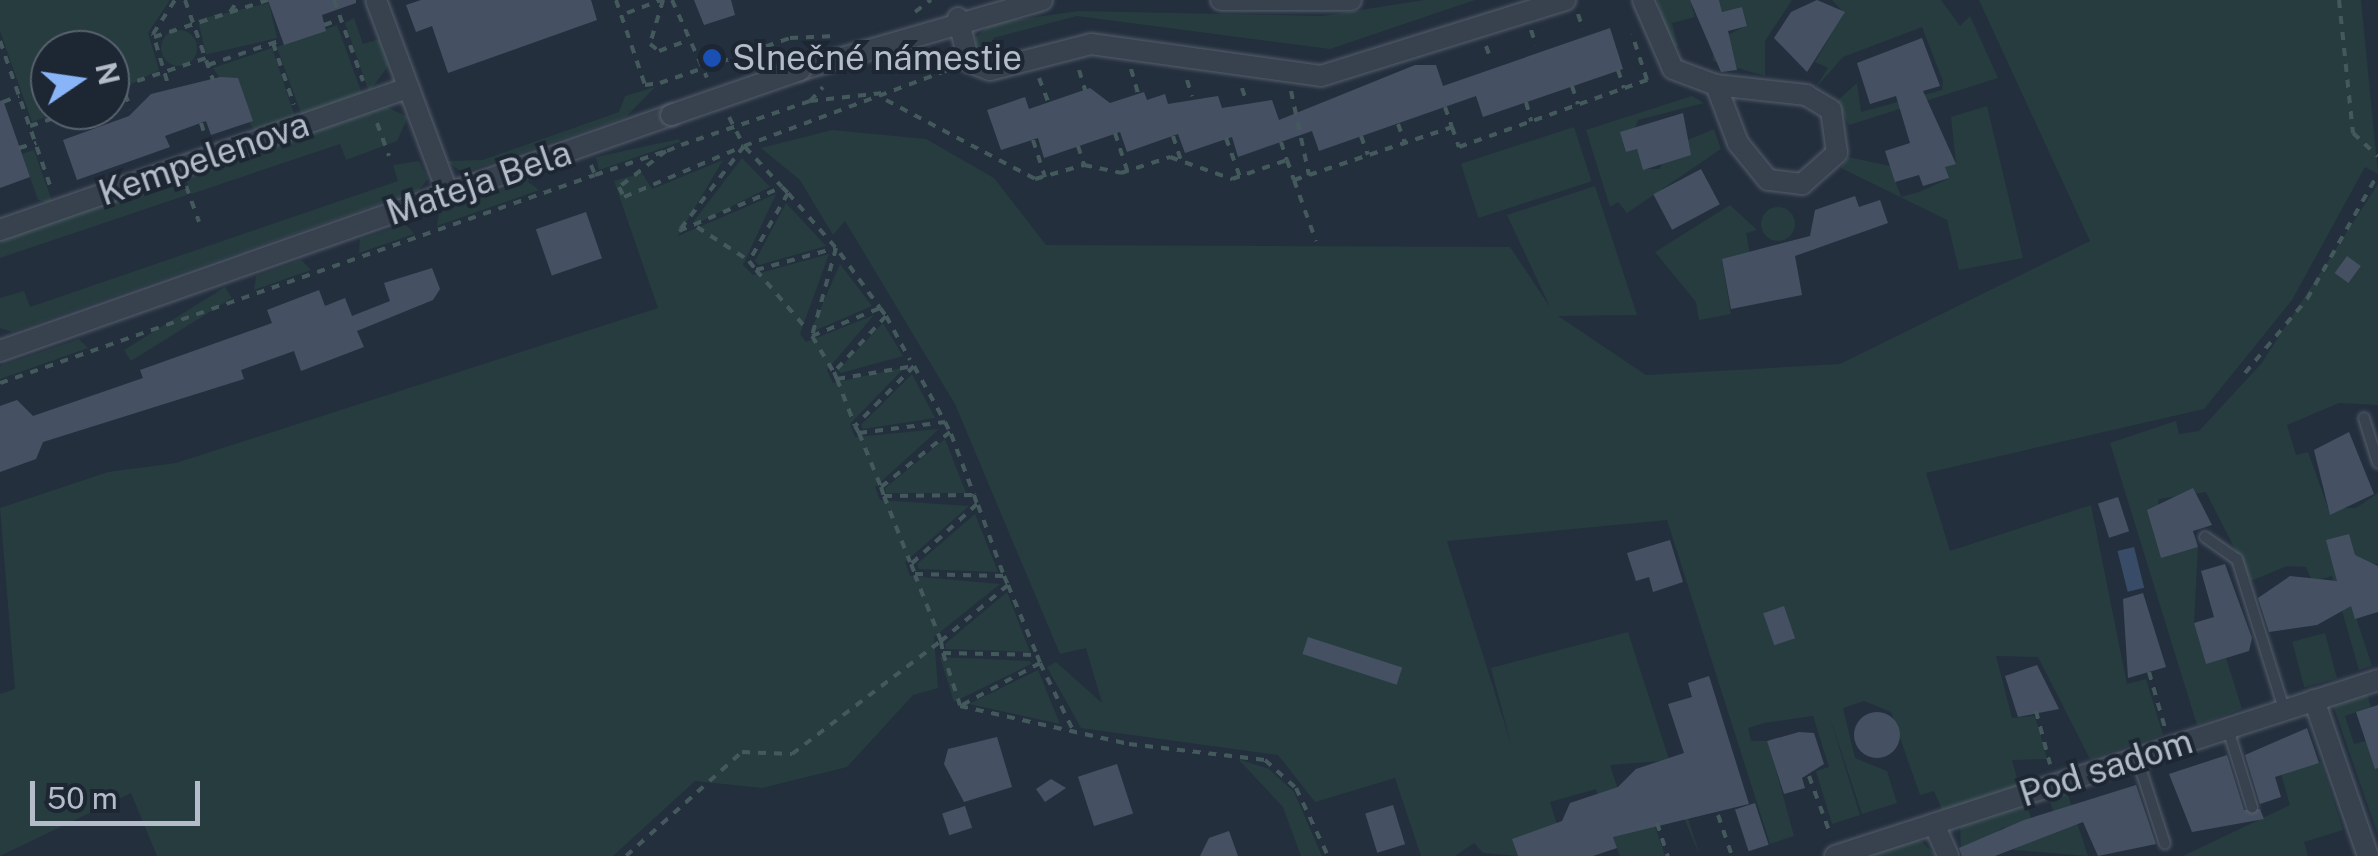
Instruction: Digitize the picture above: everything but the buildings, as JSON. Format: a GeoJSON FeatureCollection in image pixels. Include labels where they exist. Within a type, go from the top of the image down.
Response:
{"type":"FeatureCollection","features":[{"type":"Feature","properties":{"kind":"street"},"geometry":{"type":"LineString","coordinates":[[376,0],[448,194]]}},
{"type":"Feature","properties":{"kind":"street","name":"Mateja Bela"},"geometry":{"type":"LineString","coordinates":[[0,351],[800,70],[958,18],[1042,0]]}},
{"type":"Feature","properties":{"kind":"street"},"geometry":{"type":"LineString","coordinates":[[1220,0],[1351,0]]}},
{"type":"Feature","properties":{"kind":"street"},"geometry":{"type":"LineString","coordinates":[[958,18],[969,62],[990,70],[1091,44],[1342,75],[1566,0]]}},
{"type":"Feature","properties":{"kind":"street"},"geometry":{"type":"LineString","coordinates":[[1643,0],[1673,69],[1716,85],[1806,95],[1831,110],[1837,153],[1802,184],[1768,180],[1738,144],[1716,85]]}},
{"type":"Feature","properties":{"kind":"street","name":"Kempelenova"},"geometry":{"type":"LineString","coordinates":[[0,230],[408,88]]}},
{"type":"Feature","properties":{"kind":"street","name":"Pod sadom"},"geometry":{"type":"LineString","coordinates":[[1836,856],[2378,680]]}},
{"type":"Feature","properties":{"kind":"street"},"geometry":{"type":"LineString","coordinates":[[2314,700],[2368,856]]}},
{"type":"Feature","properties":{"kind":"street"},"geometry":{"type":"LineString","coordinates":[[1934,824],[1948,856]]}},
{"type":"Feature","properties":{"kind":"lane"},"geometry":{"type":"LineString","coordinates":[[2364,418],[2378,463]]}},
{"type":"Feature","properties":{"kind":"lane"},"geometry":{"type":"LineString","coordinates":[[2205,537],[2237,559],[2284,710]]}},
{"type":"Feature","properties":{"kind":"lane"},"geometry":{"type":"LineString","coordinates":[[2228,728],[2252,807]]}},
{"type":"Feature","properties":{"kind":"lane"},"geometry":{"type":"LineString","coordinates":[[2137,758],[2165,844]]}},
{"type":"Feature","properties":{"kind":"path"},"geometry":{"type":"LineString","coordinates":[[167,81],[154,38],[175,0]]}},
{"type":"Feature","properties":{"kind":"path"},"geometry":{"type":"LineString","coordinates":[[185,0],[213,80]]}},
{"type":"Feature","properties":{"kind":"path"},"geometry":{"type":"LineString","coordinates":[[230,12],[238,0]]}},
{"type":"Feature","properties":{"kind":"path"},"geometry":{"type":"LineString","coordinates":[[154,38],[268,0]]}},
{"type":"Feature","properties":{"kind":"path"},"geometry":{"type":"LineString","coordinates":[[334,0],[389,156]]}},
{"type":"Feature","properties":{"kind":"path"},"geometry":{"type":"LineString","coordinates":[[616,0],[645,85],[790,38],[834,36]]}},
{"type":"Feature","properties":{"kind":"path"},"geometry":{"type":"LineString","coordinates":[[627,13],[662,0]]}},
{"type":"Feature","properties":{"kind":"path"},"geometry":{"type":"LineString","coordinates":[[662,0],[650,44],[659,51],[687,41]]}},
{"type":"Feature","properties":{"kind":"path"},"geometry":{"type":"LineString","coordinates":[[672,0],[687,41],[709,82]]}},
{"type":"Feature","properties":{"kind":"path"},"geometry":{"type":"LineString","coordinates":[[2339,0],[2353,133],[2378,156]]}},
{"type":"Feature","properties":{"kind":"path"},"geometry":{"type":"LineString","coordinates":[[1445,107],[1458,146],[1648,80],[1626,16]]}},
{"type":"Feature","properties":{"kind":"path"},"geometry":{"type":"LineString","coordinates":[[324,26],[341,19]]}},
{"type":"Feature","properties":{"kind":"path"},"geometry":{"type":"LineString","coordinates":[[208,66],[282,40]]}},
{"type":"Feature","properties":{"kind":"path"},"geometry":{"type":"LineString","coordinates":[[0,42],[30,126]]}},
{"type":"Feature","properties":{"kind":"path"},"geometry":{"type":"LineString","coordinates":[[273,43],[301,124]]}},
{"type":"Feature","properties":{"kind":"path"},"geometry":{"type":"LineString","coordinates":[[130,83],[206,58]]}},
{"type":"Feature","properties":{"kind":"path"},"geometry":{"type":"LineString","coordinates":[[0,383],[810,101],[883,93],[969,62]]}},
{"type":"Feature","properties":{"kind":"path"},"geometry":{"type":"LineString","coordinates":[[1618,70],[1624,88]]}},
{"type":"Feature","properties":{"kind":"path"},"geometry":{"type":"LineString","coordinates":[[1287,71],[1309,175]]}},
{"type":"Feature","properties":{"kind":"path"},"geometry":{"type":"LineString","coordinates":[[1572,86],[1578,104]]}},
{"type":"Feature","properties":{"kind":"path"},"geometry":{"type":"LineString","coordinates":[[883,93],[886,100],[1044,176],[1084,164],[1127,171],[1181,161],[1240,176],[1287,160]]}},
{"type":"Feature","properties":{"kind":"path"},"geometry":{"type":"LineString","coordinates":[[3,102],[20,96]]}},
{"type":"Feature","properties":{"kind":"path"},"geometry":{"type":"LineString","coordinates":[[666,152],[618,187],[624,198],[744,146],[886,100]]}},
{"type":"Feature","properties":{"kind":"path"},"geometry":{"type":"LineString","coordinates":[[1526,102],[1531,121]]}},
{"type":"Feature","properties":{"kind":"path"},"geometry":{"type":"LineString","coordinates":[[727,114],[744,146],[838,250],[886,316],[946,422],[1036,655],[1073,730]]}},
{"type":"Feature","properties":{"kind":"path"},"geometry":{"type":"LineString","coordinates":[[1398,124],[1404,143]]}},
{"type":"Feature","properties":{"kind":"path"},"geometry":{"type":"LineString","coordinates":[[1294,180],[1452,127]]}},
{"type":"Feature","properties":{"kind":"path"},"geometry":{"type":"LineString","coordinates":[[31,130],[59,210]]}},
{"type":"Feature","properties":{"kind":"path"},"geometry":{"type":"LineString","coordinates":[[1114,134],[1127,171]]}},
{"type":"Feature","properties":{"kind":"path"},"geometry":{"type":"LineString","coordinates":[[1172,136],[1181,161]]}},
{"type":"Feature","properties":{"kind":"path"},"geometry":{"type":"LineString","coordinates":[[1361,136],[1368,155]]}},
{"type":"Feature","properties":{"kind":"path"},"geometry":{"type":"LineString","coordinates":[[1226,138],[1240,176]]}},
{"type":"Feature","properties":{"kind":"path"},"geometry":{"type":"LineString","coordinates":[[1033,140],[1044,176]]}},
{"type":"Feature","properties":{"kind":"path"},"geometry":{"type":"LineString","coordinates":[[1281,142],[1316,241]]}},
{"type":"Feature","properties":{"kind":"path"},"geometry":{"type":"LineString","coordinates":[[19,148],[36,143]]}},
{"type":"Feature","properties":{"kind":"path"},"geometry":{"type":"LineString","coordinates":[[584,146],[595,175]]}},
{"type":"Feature","properties":{"kind":"path"},"geometry":{"type":"LineString","coordinates":[[744,146],[679,231],[697,227],[782,187]]}},
{"type":"Feature","properties":{"kind":"path"},"geometry":{"type":"LineString","coordinates":[[1078,146],[1084,164]]}},
{"type":"Feature","properties":{"kind":"path"},"geometry":{"type":"LineString","coordinates":[[178,168],[199,222]]}},
{"type":"Feature","properties":{"kind":"path"},"geometry":{"type":"LineString","coordinates":[[2245,374],[2306,299],[2378,174]]}},
{"type":"Feature","properties":{"kind":"path"},"geometry":{"type":"LineString","coordinates":[[749,261],[788,193]]}},
{"type":"Feature","properties":{"kind":"path"},"geometry":{"type":"LineString","coordinates":[[697,227],[749,261],[807,329],[834,372],[941,641],[960,706]]}},
{"type":"Feature","properties":{"kind":"path"},"geometry":{"type":"LineString","coordinates":[[756,270],[838,250]]}},
{"type":"Feature","properties":{"kind":"path"},"geometry":{"type":"LineString","coordinates":[[807,329],[838,250]]}},
{"type":"Feature","properties":{"kind":"path"},"geometry":{"type":"LineString","coordinates":[[812,336],[880,308]]}},
{"type":"Feature","properties":{"kind":"path"},"geometry":{"type":"LineString","coordinates":[[834,372],[886,316]]}},
{"type":"Feature","properties":{"kind":"path"},"geometry":{"type":"LineString","coordinates":[[837,379],[912,363]]}},
{"type":"Feature","properties":{"kind":"path"},"geometry":{"type":"LineString","coordinates":[[856,426],[912,363]]}},
{"type":"Feature","properties":{"kind":"path"},"geometry":{"type":"LineString","coordinates":[[859,433],[946,422]]}},
{"type":"Feature","properties":{"kind":"path"},"geometry":{"type":"LineString","coordinates":[[880,488],[950,432]]}},
{"type":"Feature","properties":{"kind":"path"},"geometry":{"type":"LineString","coordinates":[[884,496],[974,495]]}},
{"type":"Feature","properties":{"kind":"path"},"geometry":{"type":"LineString","coordinates":[[911,564],[977,504]]}},
{"type":"Feature","properties":{"kind":"path"},"geometry":{"type":"LineString","coordinates":[[914,574],[1004,576]]}},
{"type":"Feature","properties":{"kind":"path"},"geometry":{"type":"LineString","coordinates":[[626,856],[742,752],[792,754],[1008,585]]}},
{"type":"Feature","properties":{"kind":"path"},"geometry":{"type":"LineString","coordinates":[[943,653],[1036,655]]}},
{"type":"Feature","properties":{"kind":"path"},"geometry":{"type":"LineString","coordinates":[[960,706],[1040,664]]}},
{"type":"Feature","properties":{"kind":"path"},"geometry":{"type":"LineString","coordinates":[[2149,672],[2171,746]]}},
{"type":"Feature","properties":{"kind":"path"},"geometry":{"type":"LineString","coordinates":[[960,706],[1073,730],[1264,760],[1296,788],[1328,856]]}},
{"type":"Feature","properties":{"kind":"path"},"geometry":{"type":"LineString","coordinates":[[2036,711],[2056,784]]}},
{"type":"Feature","properties":{"kind":"path"},"geometry":{"type":"LineString","coordinates":[[1808,776],[1836,856]]}},
{"type":"Feature","properties":{"kind":"path"},"geometry":{"type":"LineString","coordinates":[[1718,815],[1732,856]]}},
{"type":"Feature","properties":{"kind":"path"},"geometry":{"type":"LineString","coordinates":[[1657,823],[1668,856]]}},
{"type":"Feature","properties":{"kind":"green space"},"geometry":{"type":"Polygon","coordinates":[[[0,0],[170,0],[148,33],[159,70],[130,85],[130,30],[30,30],[30,116],[0,31],[0,0]]]}},
{"type":"Feature","properties":{"kind":"green space"},"geometry":{"type":"Polygon","coordinates":[[[1424,0],[1475,0],[1330,49],[1077,16],[993,38],[999,58],[977,49],[975,38],[992,23],[1079,11],[1323,16],[1424,0]]]}},
{"type":"Feature","properties":{"kind":"green space"},"geometry":{"type":"Polygon","coordinates":[[[1657,0],[1690,0],[1695,17],[1672,23],[1678,46],[1671,48],[1657,0]]]}},
{"type":"Feature","properties":{"kind":"green space"},"geometry":{"type":"Polygon","coordinates":[[[1719,0],[1792,0],[1765,41],[1765,76],[1713,61],[1713,43],[1747,25],[1742,7],[1722,12],[1719,0]]]}},
{"type":"Feature","properties":{"kind":"green space"},"geometry":{"type":"Polygon","coordinates":[[[1832,0],[1941,0],[1960,26],[1970,16],[1998,78],[1849,125],[1836,102],[1857,83],[1861,112],[1942,90],[1943,81],[1922,27],[1843,57],[1814,90],[1828,68],[1815,62],[1844,13],[1832,0]]]}},
{"type":"Feature","properties":{"kind":"green space"},"geometry":{"type":"Polygon","coordinates":[[[1979,0],[2361,0],[2378,174],[2365,167],[2292,300],[2204,409],[1926,473],[1950,551],[2091,505],[2127,684],[2146,679],[2163,735],[2090,759],[2038,657],[1996,656],[2012,718],[2035,716],[2047,759],[2012,760],[2019,786],[1943,812],[1934,791],[1920,795],[1891,712],[1864,701],[1843,708],[1855,758],[1887,771],[1897,803],[1862,814],[1829,715],[1860,815],[1832,824],[1816,771],[1829,767],[1813,716],[1764,723],[1748,728],[1751,741],[1768,741],[1794,836],[1770,844],[1667,520],[1447,541],[1511,744],[1491,668],[1628,632],[1700,856],[1660,761],[1610,765],[1632,832],[1655,826],[1665,856],[1620,856],[1596,789],[1550,802],[1567,856],[1536,831],[1513,839],[1518,856],[1483,853],[1474,843],[1455,856],[1421,856],[1395,778],[1315,802],[1278,755],[1081,728],[1047,667],[1056,662],[1102,703],[1086,648],[1060,654],[955,404],[845,221],[833,235],[800,180],[761,148],[832,130],[926,139],[994,178],[1046,245],[1510,247],[1550,307],[1507,215],[1595,186],[1637,315],[1558,316],[1646,375],[1840,364],[2090,241],[1979,0]]]}},
{"type":"Feature","properties":{"kind":"green space"},"geometry":{"type":"Polygon","coordinates":[[[269,3],[277,38],[206,54],[198,19],[269,3]]]}},
{"type":"Feature","properties":{"kind":"green space"},"geometry":{"type":"Polygon","coordinates":[[[354,18],[363,44],[379,39],[389,65],[369,92],[345,23],[354,18]]]}},
{"type":"Feature","properties":{"kind":"green space"},"geometry":{"type":"Polygon","coordinates":[[[337,25],[362,94],[302,115],[277,47],[337,25]]]}},
{"type":"Feature","properties":{"kind":"green space"},"geometry":{"type":"Polygon","coordinates":[[[179,30],[192,35],[197,48],[192,61],[179,66],[166,61],[161,48],[166,35],[179,30]]]}},
{"type":"Feature","properties":{"kind":"green space"},"geometry":{"type":"Polygon","coordinates":[[[272,48],[295,117],[255,131],[213,68],[272,48]]]}},
{"type":"Feature","properties":{"kind":"green space"},"geometry":{"type":"Polygon","coordinates":[[[655,87],[626,117],[463,173],[446,161],[483,160],[619,112],[625,96],[655,87]]]}},
{"type":"Feature","properties":{"kind":"green space"},"geometry":{"type":"Polygon","coordinates":[[[1692,96],[1704,103],[1638,120],[1626,152],[1637,149],[1643,169],[1659,169],[1676,145],[1714,129],[1721,149],[1627,213],[1618,202],[1610,207],[1586,130],[1692,96]]]}},
{"type":"Feature","properties":{"kind":"green space"},"geometry":{"type":"Polygon","coordinates":[[[385,106],[408,117],[397,141],[346,160],[340,144],[191,194],[184,173],[385,106]]]}},
{"type":"Feature","properties":{"kind":"green space"},"geometry":{"type":"Polygon","coordinates":[[[1987,106],[2023,258],[1959,270],[1947,220],[1841,168],[1848,157],[1890,166],[1901,197],[1919,192],[1948,179],[1945,167],[1956,163],[1951,117],[1987,106]]]}},
{"type":"Feature","properties":{"kind":"green space"},"geometry":{"type":"Polygon","coordinates":[[[1574,127],[1592,181],[1478,218],[1461,164],[1574,127]]]}},
{"type":"Feature","properties":{"kind":"green space"},"geometry":{"type":"Polygon","coordinates":[[[679,139],[680,142],[599,170],[596,157],[679,139]]]}},
{"type":"Feature","properties":{"kind":"green space"},"geometry":{"type":"Polygon","coordinates":[[[34,150],[53,204],[38,200],[22,154],[34,150]]]}},
{"type":"Feature","properties":{"kind":"green space"},"geometry":{"type":"Polygon","coordinates":[[[742,158],[770,187],[696,224],[694,221],[742,158]]]}},
{"type":"Feature","properties":{"kind":"green space"},"geometry":{"type":"Polygon","coordinates":[[[723,160],[678,236],[776,194],[743,265],[753,275],[829,254],[800,334],[806,342],[874,315],[827,370],[833,383],[905,367],[850,424],[855,437],[939,429],[875,487],[880,500],[969,506],[905,562],[910,576],[1000,584],[934,637],[938,688],[913,695],[847,767],[762,788],[695,781],[613,856],[157,856],[131,793],[0,856],[0,694],[15,689],[0,508],[108,472],[176,463],[658,308],[614,181],[642,173],[652,189],[723,160]]]}},
{"type":"Feature","properties":{"kind":"green space"},"geometry":{"type":"Polygon","coordinates":[[[419,161],[428,179],[419,190],[12,332],[0,328],[0,298],[24,291],[30,307],[398,181],[393,165],[419,161]]]}},
{"type":"Feature","properties":{"kind":"green space"},"geometry":{"type":"Polygon","coordinates":[[[179,175],[187,195],[0,258],[0,239],[179,175]]]}},
{"type":"Feature","properties":{"kind":"green space"},"geometry":{"type":"Polygon","coordinates":[[[527,181],[539,190],[437,226],[439,212],[527,181]]]}},
{"type":"Feature","properties":{"kind":"green space"},"geometry":{"type":"Polygon","coordinates":[[[2378,184],[2378,405],[2339,403],[2287,425],[2296,455],[2308,452],[2328,508],[2356,508],[2378,493],[2378,564],[2354,562],[2342,575],[2372,666],[2359,670],[2332,576],[2312,581],[2306,567],[2287,566],[2251,581],[2206,492],[2159,499],[2153,530],[2161,557],[2198,547],[2194,623],[2206,663],[2226,658],[2242,709],[2197,725],[2110,443],[2176,421],[2179,434],[2199,431],[2261,364],[2378,184]]]}},
{"type":"Feature","properties":{"kind":"green space"},"geometry":{"type":"Polygon","coordinates":[[[786,203],[826,246],[759,265],[755,261],[786,203]]]}},
{"type":"Feature","properties":{"kind":"green space"},"geometry":{"type":"Polygon","coordinates":[[[1730,205],[1757,230],[1746,233],[1750,254],[1722,260],[1731,314],[1699,320],[1696,302],[1655,252],[1730,205]]]}},
{"type":"Feature","properties":{"kind":"green space"},"geometry":{"type":"Polygon","coordinates":[[[1778,207],[1790,212],[1795,224],[1790,236],[1778,241],[1766,236],[1761,224],[1766,212],[1778,207]]]}},
{"type":"Feature","properties":{"kind":"green space"},"geometry":{"type":"Polygon","coordinates":[[[406,224],[414,234],[359,253],[360,239],[406,224]]]}},
{"type":"Feature","properties":{"kind":"green space"},"geometry":{"type":"Polygon","coordinates":[[[301,260],[311,270],[254,290],[256,276],[301,260]]]}},
{"type":"Feature","properties":{"kind":"green space"},"geometry":{"type":"Polygon","coordinates":[[[840,264],[872,306],[814,331],[812,328],[840,264]]]}},
{"type":"Feature","properties":{"kind":"green space"},"geometry":{"type":"Polygon","coordinates":[[[225,287],[232,298],[131,361],[124,350],[225,287]]]}},
{"type":"Feature","properties":{"kind":"green space"},"geometry":{"type":"Polygon","coordinates":[[[883,323],[903,356],[841,373],[838,370],[883,323]]]}},
{"type":"Feature","properties":{"kind":"green space"},"geometry":{"type":"Polygon","coordinates":[[[79,339],[88,348],[0,379],[0,366],[79,339]]]}},
{"type":"Feature","properties":{"kind":"green space"},"geometry":{"type":"Polygon","coordinates":[[[912,374],[935,418],[863,429],[861,425],[912,374]]]}},
{"type":"Feature","properties":{"kind":"green space"},"geometry":{"type":"Polygon","coordinates":[[[945,439],[966,493],[886,493],[885,488],[945,439]]]}},
{"type":"Feature","properties":{"kind":"green space"},"geometry":{"type":"Polygon","coordinates":[[[975,514],[998,572],[919,569],[917,564],[975,514]]]}},
{"type":"Feature","properties":{"kind":"green space"},"geometry":{"type":"Polygon","coordinates":[[[1007,592],[1030,652],[946,649],[945,644],[1007,592]]]}},
{"type":"Feature","properties":{"kind":"green space"},"geometry":{"type":"Polygon","coordinates":[[[2325,633],[2337,678],[2304,687],[2292,642],[2325,633]]]}},
{"type":"Feature","properties":{"kind":"green space"},"geometry":{"type":"Polygon","coordinates":[[[940,657],[1030,661],[1031,664],[954,702],[940,657]]]}},
{"type":"Feature","properties":{"kind":"green space"},"geometry":{"type":"Polygon","coordinates":[[[1038,670],[1060,724],[969,704],[1038,670]]]}},
{"type":"Feature","properties":{"kind":"green space"},"geometry":{"type":"Polygon","coordinates":[[[2367,693],[2371,707],[2345,716],[2354,744],[2378,738],[2378,835],[2333,705],[2367,693]]]}},
{"type":"Feature","properties":{"kind":"green space"},"geometry":{"type":"Polygon","coordinates":[[[1238,759],[1269,769],[1294,792],[1322,856],[1301,856],[1283,807],[1238,759]]]}},
{"type":"Feature","properties":{"kind":"green space"},"geometry":{"type":"Polygon","coordinates":[[[2321,762],[2343,830],[2304,842],[2308,856],[2183,856],[2290,805],[2281,774],[2321,762]]]}},
{"type":"Feature","properties":{"kind":"green space"},"geometry":{"type":"Polygon","coordinates":[[[2067,792],[2088,856],[2014,850],[2004,827],[1961,856],[1960,826],[2027,805],[2031,818],[2059,829],[2049,798],[2067,792]]]}},
{"type":"Feature","properties":{"kind":"green space"},"geometry":{"type":"Polygon","coordinates":[[[1919,839],[1937,856],[1867,856],[1919,839]]]}},
{"type":"Feature","properties":{"kind":"water"},"geometry":{"type":"Polygon","coordinates":[[[2134,547],[2144,588],[2128,592],[2118,551],[2134,547]]]}},
{"type":"Feature","properties":{"kind":"place","name":"Slnečné námestie"},"geometry":{"type":"Point","coordinates":[712,58]}}]}
